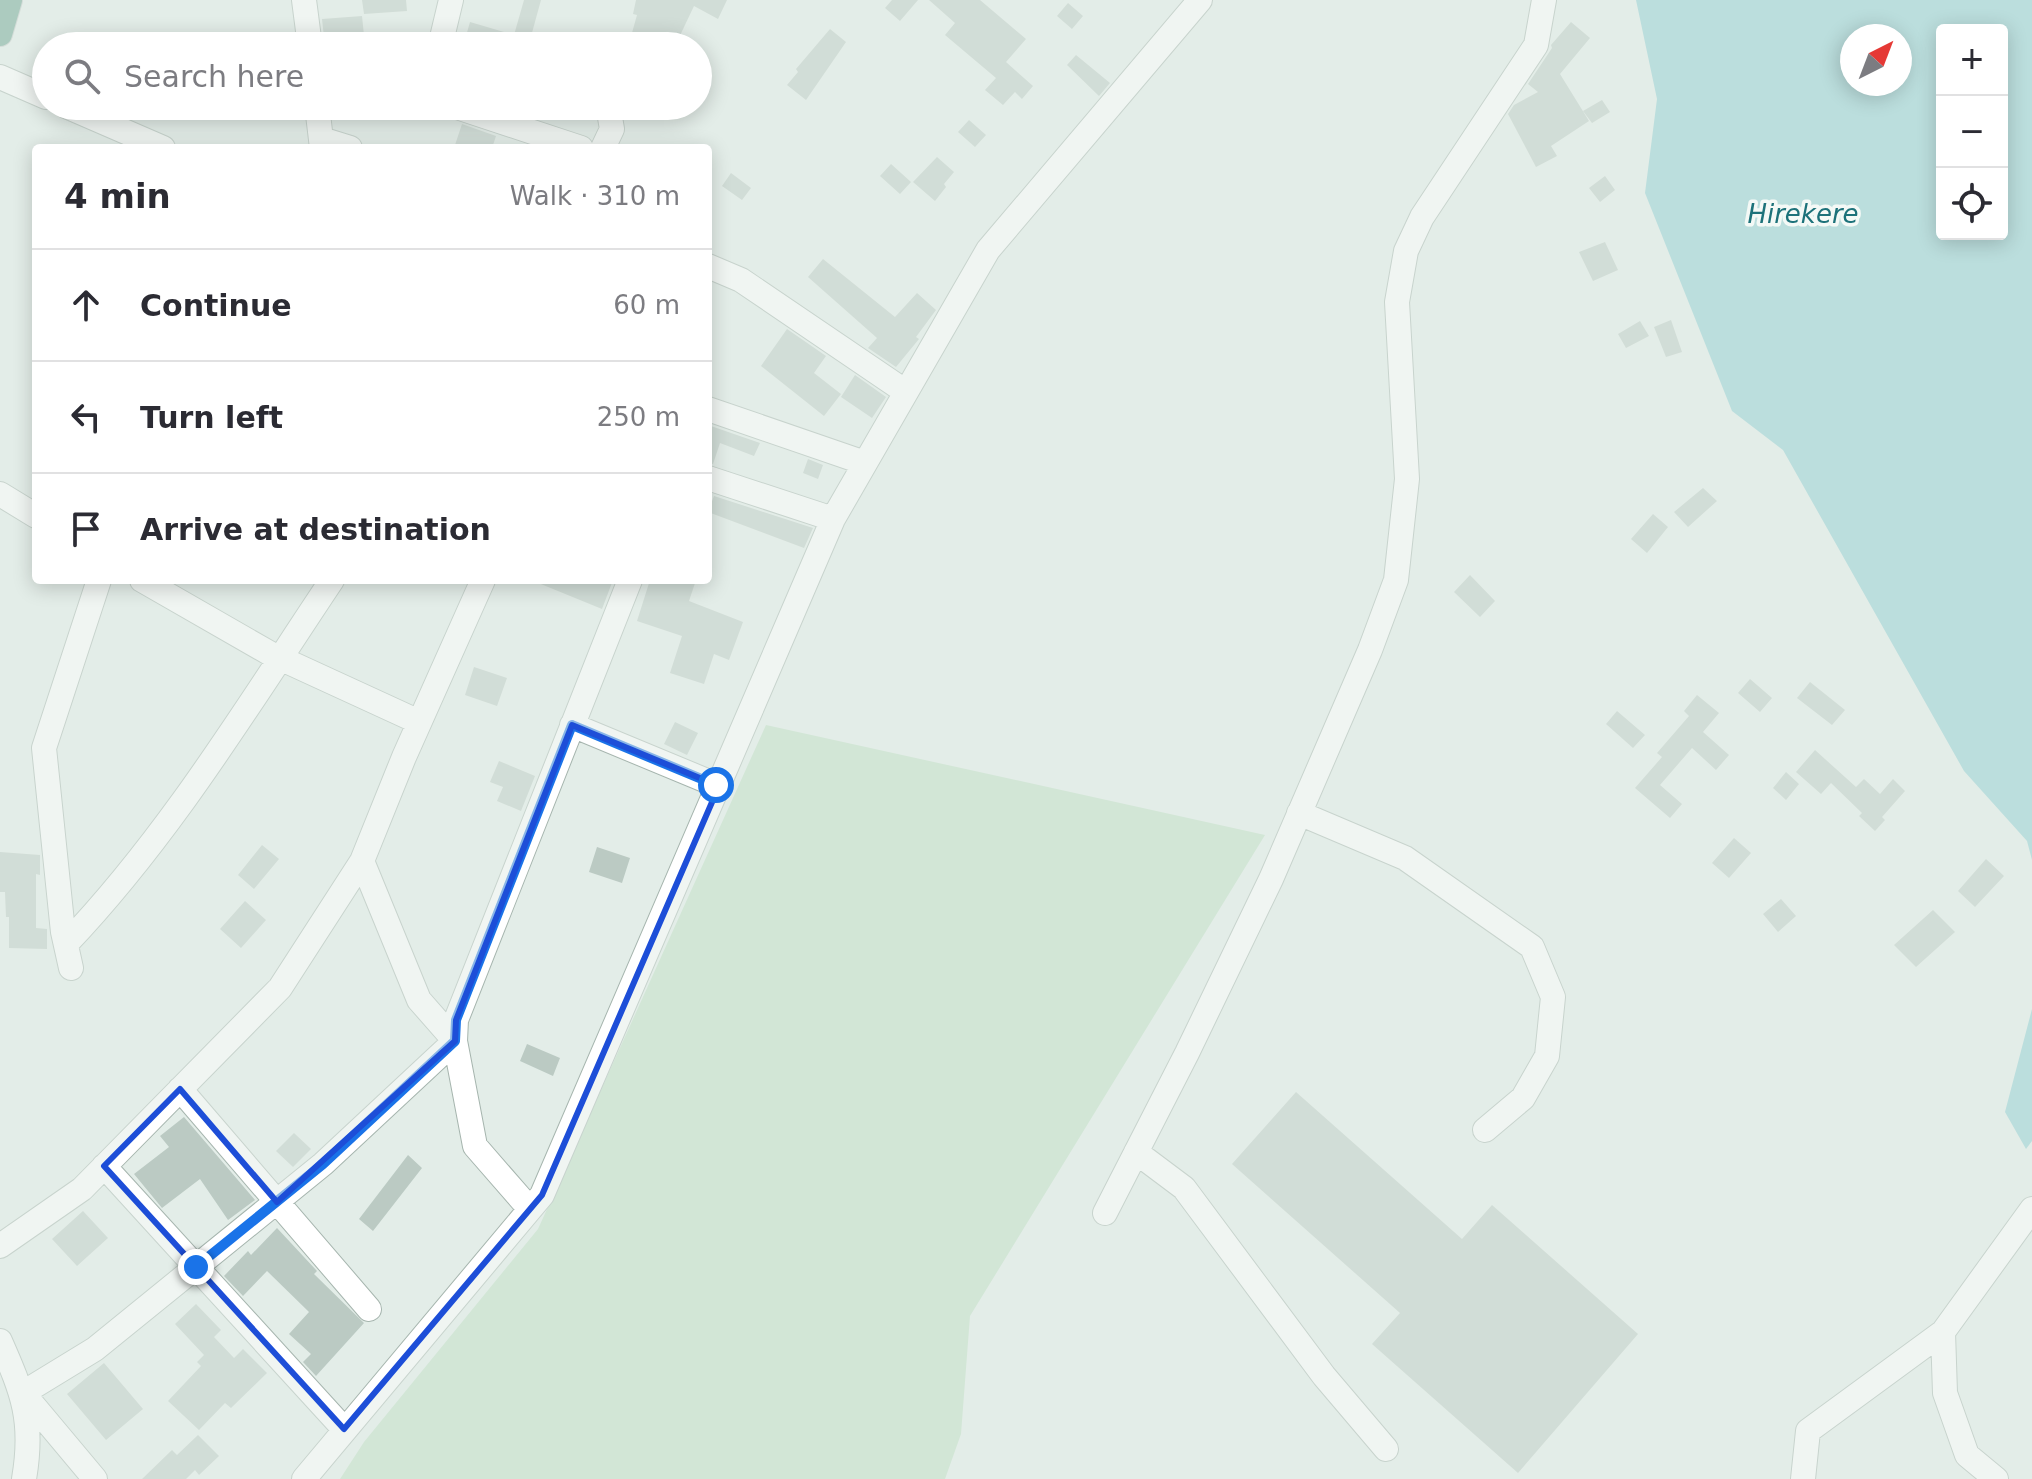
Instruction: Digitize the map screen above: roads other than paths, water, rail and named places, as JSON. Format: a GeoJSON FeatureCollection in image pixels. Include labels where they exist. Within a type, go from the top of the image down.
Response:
{"type":"FeatureCollection","features":[{"type":"Feature","properties":{"kind":"main road"},"geometry":{"type":"LineString","coordinates":[[0,34],[10,0]]}},
{"type":"Feature","properties":{"kind":"street"},"geometry":{"type":"LineString","coordinates":[[304,0],[308,32]]}},
{"type":"Feature","properties":{"kind":"street"},"geometry":{"type":"LineString","coordinates":[[443,32],[451,0]]}},
{"type":"Feature","properties":{"kind":"street"},"geometry":{"type":"LineString","coordinates":[[304,1479],[542,1195],[833,519],[988,250],[1200,0]]}},
{"type":"Feature","properties":{"kind":"street"},"geometry":{"type":"LineString","coordinates":[[1105,1213],[1245,933],[1370,650],[1396,580],[1407,479],[1397,302],[1406,251],[1422,217],[1536,45],[1544,0]]}},
{"type":"Feature","properties":{"kind":"street"},"geometry":{"type":"LineString","coordinates":[[0,77],[32,91]]}},
{"type":"Feature","properties":{"kind":"street"},"geometry":{"type":"LineString","coordinates":[[98,120],[154,144]]}},
{"type":"Feature","properties":{"kind":"street"},"geometry":{"type":"LineString","coordinates":[[319,120],[322,143]]}},
{"type":"Feature","properties":{"kind":"street"},"geometry":{"type":"LineString","coordinates":[[496,120],[569,144]]}},
{"type":"Feature","properties":{"kind":"street"},"geometry":{"type":"LineString","coordinates":[[605,144],[612,129],[610,120]]}},
{"type":"Feature","properties":{"kind":"street"},"geometry":{"type":"LineString","coordinates":[[712,268],[741,280],[906,392]]}},
{"type":"Feature","properties":{"kind":"street"},"geometry":{"type":"LineString","coordinates":[[712,410],[865,463]]}},
{"type":"Feature","properties":{"kind":"street"},"geometry":{"type":"LineString","coordinates":[[712,479],[833,519]]}},
{"type":"Feature","properties":{"kind":"street"},"geometry":{"type":"LineString","coordinates":[[0,494],[32,514]]}},
{"type":"Feature","properties":{"kind":"street"},"geometry":{"type":"LineString","coordinates":[[71,968],[44,748],[98,584]]}},
{"type":"Feature","properties":{"kind":"street"},"geometry":{"type":"LineString","coordinates":[[149,584],[280,658],[419,722]]}},
{"type":"Feature","properties":{"kind":"street"},"geometry":{"type":"LineString","coordinates":[[66,944],[101,907],[185,799],[329,584]]}},
{"type":"Feature","properties":{"kind":"street"},"geometry":{"type":"LineString","coordinates":[[0,1246],[82,1189],[280,988],[362,861],[419,722],[481,584]]}},
{"type":"Feature","properties":{"kind":"street"},"geometry":{"type":"LineString","coordinates":[[532,1207],[522,1200],[475,1146],[455,1041],[456,1020],[628,584]]}},
{"type":"Feature","properties":{"kind":"street"},"geometry":{"type":"LineString","coordinates":[[572,725],[719,786]]}},
{"type":"Feature","properties":{"kind":"street"},"geometry":{"type":"LineString","coordinates":[[1299,813],[1405,858],[1532,947],[1553,997],[1547,1056],[1523,1098],[1485,1130]]}},
{"type":"Feature","properties":{"kind":"street"},"geometry":{"type":"LineString","coordinates":[[362,861],[419,1000],[455,1041]]}},
{"type":"Feature","properties":{"kind":"street"},"geometry":{"type":"LineString","coordinates":[[23,1393],[95,1349],[277,1202],[323,1164],[455,1041]]}},
{"type":"Feature","properties":{"kind":"street"},"geometry":{"type":"LineString","coordinates":[[180,1089],[369,1309]]}},
{"type":"Feature","properties":{"kind":"street"},"geometry":{"type":"LineString","coordinates":[[1136,1152],[1184,1188],[1324,1376],[1386,1449]]}},
{"type":"Feature","properties":{"kind":"street"},"geometry":{"type":"LineString","coordinates":[[104,1166],[344,1429]]}},
{"type":"Feature","properties":{"kind":"street"},"geometry":{"type":"LineString","coordinates":[[1803,1479],[1808,1431],[1943,1332],[2032,1209]]}},
{"type":"Feature","properties":{"kind":"street"},"geometry":{"type":"LineString","coordinates":[[1943,1332],[1945,1393],[1967,1455],[1996,1479]]}},
{"type":"Feature","properties":{"kind":"street"},"geometry":{"type":"LineString","coordinates":[[0,1341],[23,1393],[95,1479]]}},
{"type":"Feature","properties":{"kind":"street"},"geometry":{"type":"LineString","coordinates":[[23,1393],[30,1449],[24,1479]]}},
{"type":"Feature","properties":{"kind":"water","name":"Hirekere"},"geometry":{"type":"Polygon","coordinates":[[[1636,0],[2032,0],[2032,860],[2027,841],[1964,771],[1783,450],[1732,411],[1645,193],[1657,99],[1636,0]]]}},
{"type":"Feature","properties":{"kind":"water"},"geometry":{"type":"Polygon","coordinates":[[[2032,1009],[2032,1141],[2026,1149],[2005,1112],[2032,1009]]]}}]}
